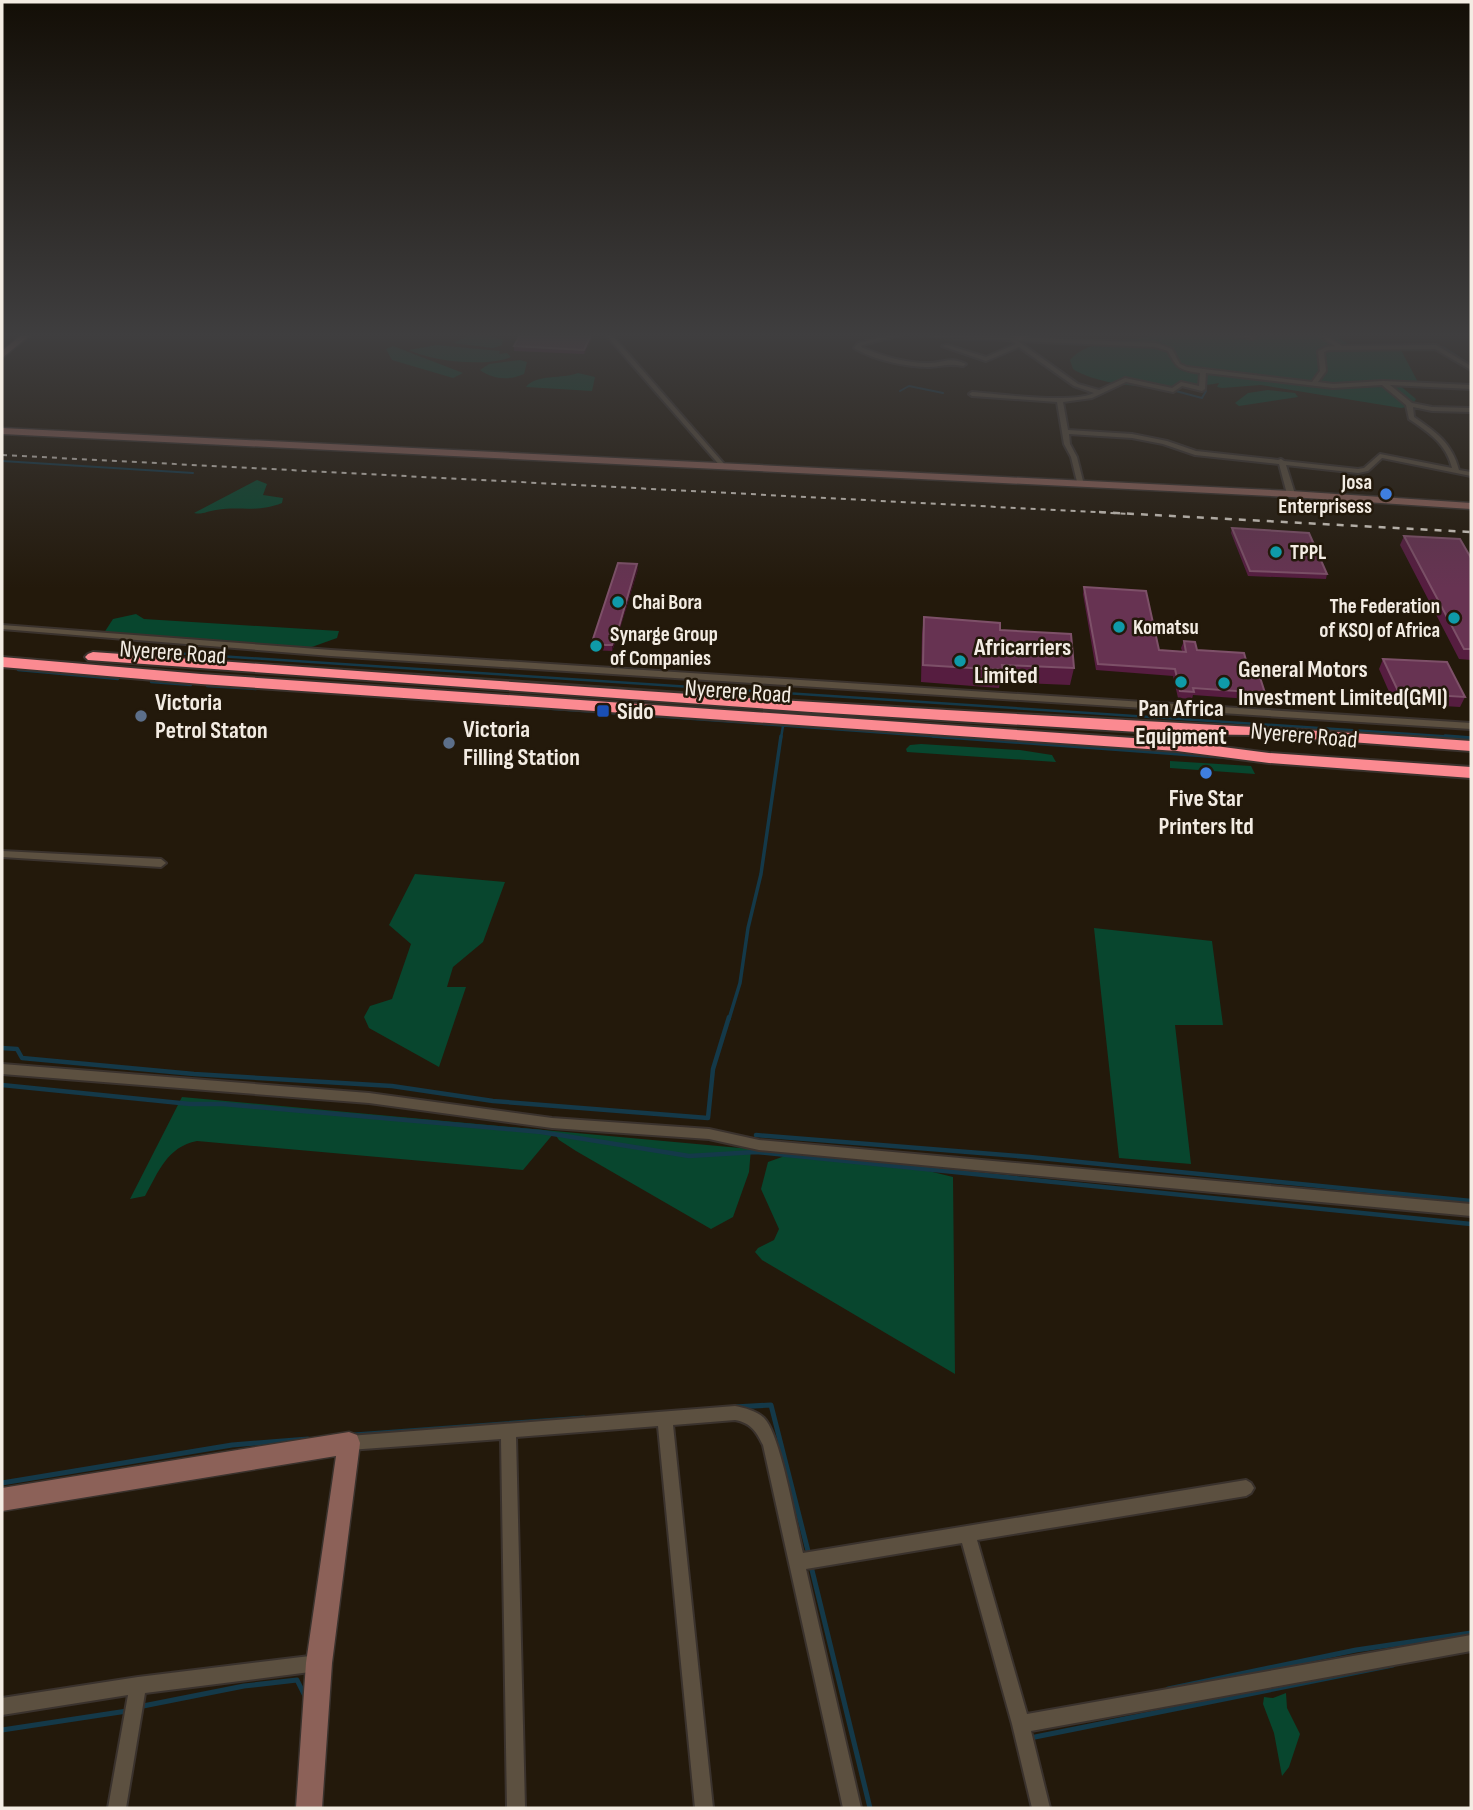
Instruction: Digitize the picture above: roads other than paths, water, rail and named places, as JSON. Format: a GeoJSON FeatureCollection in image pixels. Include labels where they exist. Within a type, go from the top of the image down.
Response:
{"type":"FeatureCollection","features":[{"type":"Feature","properties":{"kind":"highway","name":"Nyerere Road"},"geometry":{"type":"LineString","coordinates":[[2,649],[811,707],[1171,729],[1255,730],[1471,746]]}},
{"type":"Feature","properties":{"kind":"highway","name":"Nyerere Road"},"geometry":{"type":"LineString","coordinates":[[2,662],[201,679],[1164,745],[1269,758],[1471,773]]}},
{"type":"Feature","properties":{"kind":"street"},"geometry":{"type":"LineString","coordinates":[[683,419],[724,467]]}},
{"type":"Feature","properties":{"kind":"street"},"geometry":{"type":"LineString","coordinates":[[1064,419],[1067,444],[1074,457],[1080,485]]}},
{"type":"Feature","properties":{"kind":"street"},"geometry":{"type":"LineString","coordinates":[[1413,419],[1436,434],[1452,450],[1457,471]]}},
{"type":"Feature","properties":{"kind":"street"},"geometry":{"type":"LineString","coordinates":[[2,431],[1291,494],[1471,506]]}},
{"type":"Feature","properties":{"kind":"street"},"geometry":{"type":"LineString","coordinates":[[1067,432],[1106,434],[1178,444],[1195,453],[1363,471],[1380,456],[1471,474]]}},
{"type":"Feature","properties":{"kind":"street"},"geometry":{"type":"LineString","coordinates":[[1281,461],[1291,494]]}},
{"type":"Feature","properties":{"kind":"street"},"geometry":{"type":"LineString","coordinates":[[2,627],[358,655],[1471,726]]}},
{"type":"Feature","properties":{"kind":"street"},"geometry":{"type":"LineString","coordinates":[[2,854],[162,863]]}},
{"type":"Feature","properties":{"kind":"street"},"geometry":{"type":"LineString","coordinates":[[2,1069],[369,1098],[552,1123],[709,1134],[759,1145],[1471,1210]]}},
{"type":"Feature","properties":{"kind":"street"},"geometry":{"type":"LineString","coordinates":[[2,1499],[349,1443],[735,1413],[746,1415],[760,1424],[769,1443],[799,1562],[852,1808]]}},
{"type":"Feature","properties":{"kind":"street"},"geometry":{"type":"LineString","coordinates":[[665,1420],[704,1808]]}},
{"type":"Feature","properties":{"kind":"street"},"geometry":{"type":"LineString","coordinates":[[508,1432],[516,1808]]}},
{"type":"Feature","properties":{"kind":"street"},"geometry":{"type":"LineString","coordinates":[[309,1808],[319,1663],[349,1443]]}},
{"type":"Feature","properties":{"kind":"street"},"geometry":{"type":"LineString","coordinates":[[799,1562],[1246,1488]]}},
{"type":"Feature","properties":{"kind":"street"},"geometry":{"type":"LineString","coordinates":[[968,1535],[1021,1724],[1041,1808]]}},
{"type":"Feature","properties":{"kind":"street"},"geometry":{"type":"LineString","coordinates":[[1021,1724],[1471,1643]]}},
{"type":"Feature","properties":{"kind":"street"},"geometry":{"type":"LineString","coordinates":[[2,1707],[138,1685],[319,1663]]}},
{"type":"Feature","properties":{"kind":"street"},"geometry":{"type":"LineString","coordinates":[[117,1808],[138,1685]]}},
{"type":"Feature","properties":{"kind":"waterway"},"geometry":{"type":"LineString","coordinates":[[2,461],[193,473]]}},
{"type":"Feature","properties":{"kind":"waterway"},"geometry":{"type":"LineString","coordinates":[[157,652],[1471,738],[1445,736]]}},
{"type":"Feature","properties":{"kind":"waterway"},"geometry":{"type":"LineString","coordinates":[[18,670],[118,679]]}},
{"type":"Feature","properties":{"kind":"waterway"},"geometry":{"type":"LineString","coordinates":[[151,682],[191,685]]}},
{"type":"Feature","properties":{"kind":"waterway"},"geometry":{"type":"LineString","coordinates":[[207,686],[256,689]]}},
{"type":"Feature","properties":{"kind":"waterway"},"geometry":{"type":"LineString","coordinates":[[276,689],[957,738]]}},
{"type":"Feature","properties":{"kind":"waterway"},"geometry":{"type":"LineString","coordinates":[[781,738],[783,726]]}},
{"type":"Feature","properties":{"kind":"waterway"},"geometry":{"type":"LineString","coordinates":[[729,1019],[740,983],[748,928],[761,874],[781,736]]}},
{"type":"Feature","properties":{"kind":"waterway"},"geometry":{"type":"LineString","coordinates":[[933,736],[1235,758]]}},
{"type":"Feature","properties":{"kind":"waterway"},"geometry":{"type":"LineString","coordinates":[[2,1048],[17,1049],[22,1058],[194,1074],[392,1086],[493,1101],[708,1118],[713,1069],[729,1017]]}},
{"type":"Feature","properties":{"kind":"waterway"},"geometry":{"type":"LineString","coordinates":[[2,1085],[190,1104],[223,1104],[541,1132],[689,1156],[756,1152],[1471,1224]]}},
{"type":"Feature","properties":{"kind":"waterway"},"geometry":{"type":"LineString","coordinates":[[756,1135],[1030,1157],[1471,1201]]}},
{"type":"Feature","properties":{"kind":"waterway"},"geometry":{"type":"LineString","coordinates":[[734,1407],[771,1405],[809,1555]]}},
{"type":"Feature","properties":{"kind":"waterway"},"geometry":{"type":"LineString","coordinates":[[354,1435],[584,1418]]}},
{"type":"Feature","properties":{"kind":"waterway"},"geometry":{"type":"LineString","coordinates":[[2,1483],[232,1445],[308,1439]]}},
{"type":"Feature","properties":{"kind":"waterway"},"geometry":{"type":"LineString","coordinates":[[811,1566],[870,1808]]}},
{"type":"Feature","properties":{"kind":"waterway"},"geometry":{"type":"LineString","coordinates":[[1168,1689],[1356,1650],[1471,1633]]}},
{"type":"Feature","properties":{"kind":"waterway"},"geometry":{"type":"LineString","coordinates":[[1030,1738],[1393,1665]]}},
{"type":"Feature","properties":{"kind":"waterway"},"geometry":{"type":"LineString","coordinates":[[138,1707],[244,1686],[297,1680],[306,1698]]}},
{"type":"Feature","properties":{"kind":"waterway"},"geometry":{"type":"LineString","coordinates":[[2,1730],[127,1711]]}},
{"type":"Feature","properties":{"kind":"railway"},"geometry":{"type":"LineString","coordinates":[[2,455],[1132,514]]}},
{"type":"Feature","properties":{"kind":"railway"},"geometry":{"type":"LineString","coordinates":[[1099,512],[1471,532]]}},
{"type":"Feature","properties":{"kind":"place","name":"Josa Enterprisess"},"geometry":{"type":"Point","coordinates":[1386,494]}},
{"type":"Feature","properties":{"kind":"place","name":"TPPL"},"geometry":{"type":"Point","coordinates":[1276,552]}},
{"type":"Feature","properties":{"kind":"place","name":"Chai Bora"},"geometry":{"type":"Point","coordinates":[618,602]}},
{"type":"Feature","properties":{"kind":"place","name":"The Federation of KSOJ of Africa"},"geometry":{"type":"Point","coordinates":[1454,618]}},
{"type":"Feature","properties":{"kind":"place","name":"Komatsu"},"geometry":{"type":"Point","coordinates":[1119,627]}},
{"type":"Feature","properties":{"kind":"place","name":"Synarge Group of Companies"},"geometry":{"type":"Point","coordinates":[596,646]}},
{"type":"Feature","properties":{"kind":"place","name":"Africarriers Limited"},"geometry":{"type":"Point","coordinates":[960,661]}},
{"type":"Feature","properties":{"kind":"place","name":"Pan Africa Equipment"},"geometry":{"type":"Point","coordinates":[1181,682]}},
{"type":"Feature","properties":{"kind":"place","name":"General Motors Investment Limited(GMI)"},"geometry":{"type":"Point","coordinates":[1224,683]}},
{"type":"Feature","properties":{"kind":"place","name":"Sido"},"geometry":{"type":"Point","coordinates":[603,711]}},
{"type":"Feature","properties":{"kind":"place","name":"Victoria Petrol Staton"},"geometry":{"type":"Point","coordinates":[141,716]}},
{"type":"Feature","properties":{"kind":"place","name":"Victoria Filling Station"},"geometry":{"type":"Point","coordinates":[449,743]}},
{"type":"Feature","properties":{"kind":"place","name":"Five Star Printers ltd"},"geometry":{"type":"Point","coordinates":[1206,773]}}]}
